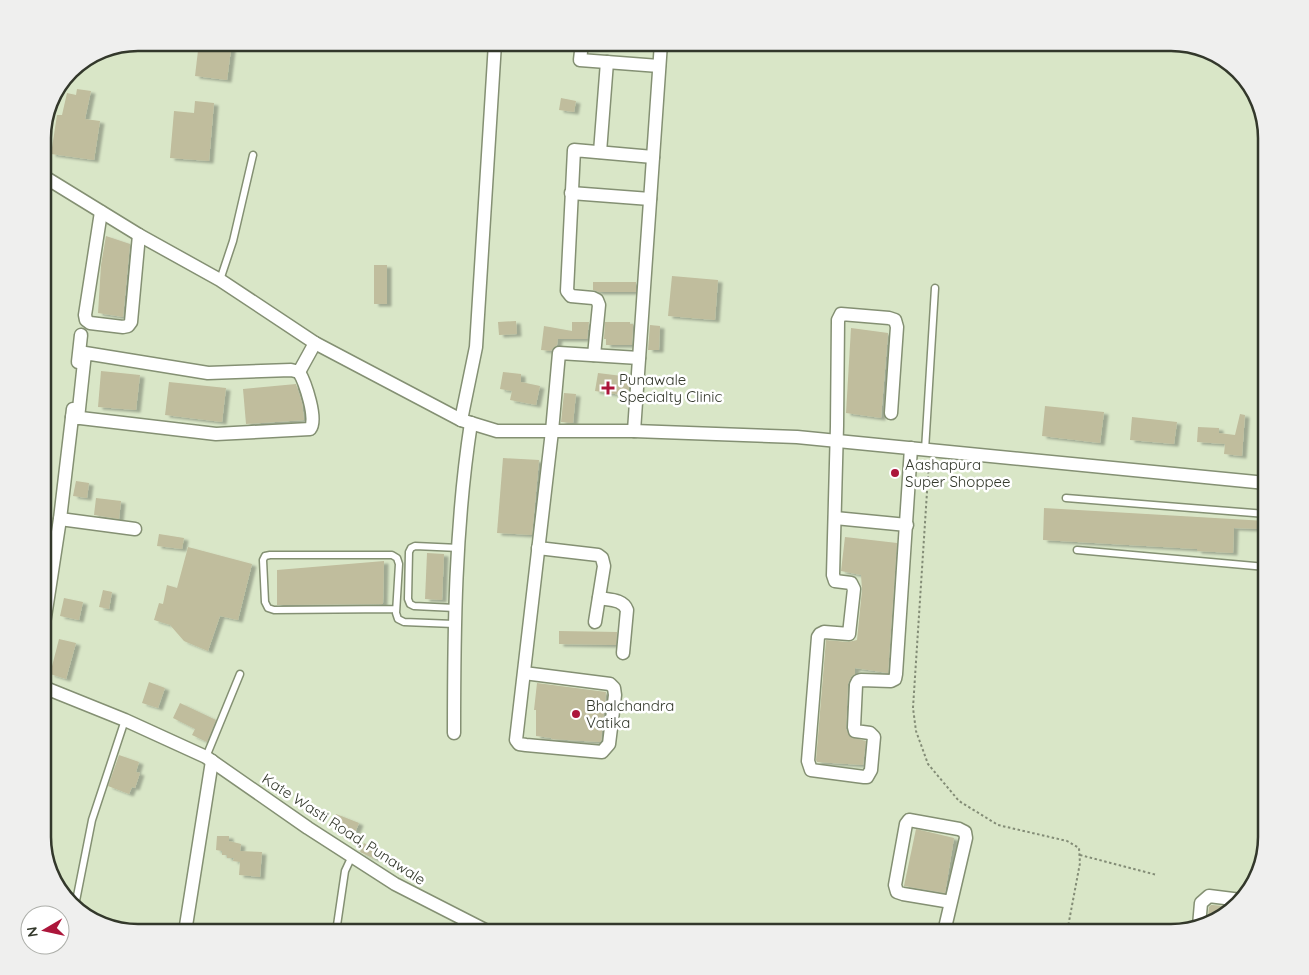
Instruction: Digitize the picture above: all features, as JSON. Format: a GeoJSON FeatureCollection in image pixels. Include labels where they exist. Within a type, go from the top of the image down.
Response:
{"type":"FeatureCollection","features":[{"type":"Feature","properties":{"kind":"street"},"geometry":{"type":"LineString","coordinates":[[454,733],[454,624],[466,422],[476,347],[494,51]]}},
{"type":"Feature","properties":{"kind":"street"},"geometry":{"type":"LineString","coordinates":[[581,51],[580,60],[659,66]]}},
{"type":"Feature","properties":{"kind":"street"},"geometry":{"type":"LineString","coordinates":[[634,431],[660,51]]}},
{"type":"Feature","properties":{"kind":"street"},"geometry":{"type":"LineString","coordinates":[[600,152],[607,62]]}},
{"type":"Feature","properties":{"kind":"street"},"geometry":{"type":"LineString","coordinates":[[594,355],[597,300],[571,296],[568,291],[574,150],[653,157]]}},
{"type":"Feature","properties":{"kind":"street"},"geometry":{"type":"LineString","coordinates":[[51,181],[139,235],[220,280],[315,343],[466,422],[497,431],[634,431],[797,437],[1258,482]]}},
{"type":"Feature","properties":{"kind":"street"},"geometry":{"type":"LineString","coordinates":[[571,192],[650,199]]}},
{"type":"Feature","properties":{"kind":"street"},"geometry":{"type":"LineString","coordinates":[[101,212],[85,315],[86,320],[90,323],[123,327],[128,326],[131,322],[139,235]]}},
{"type":"Feature","properties":{"kind":"street"},"geometry":{"type":"LineString","coordinates":[[891,413],[897,327],[895,320],[841,314],[838,320],[833,578],[838,582],[851,583],[854,589],[850,632],[847,635],[824,632],[818,637],[808,761],[811,770],[816,772],[867,777],[871,770],[874,737],[870,733],[855,731],[856,685],[861,680],[892,681],[895,679],[911,448]]}},
{"type":"Feature","properties":{"kind":"street"},"geometry":{"type":"LineString","coordinates":[[75,417],[81,336]]}},
{"type":"Feature","properties":{"kind":"street"},"geometry":{"type":"LineString","coordinates":[[299,372],[315,343]]}},
{"type":"Feature","properties":{"kind":"street"},"geometry":{"type":"LineString","coordinates":[[51,578],[84,356],[88,352],[208,373],[291,370],[299,372],[304,380],[313,423],[310,429],[216,434],[75,417]]}},
{"type":"Feature","properties":{"kind":"street"},"geometry":{"type":"LineString","coordinates":[[524,673],[610,684],[614,688],[615,695],[609,744],[605,750],[602,752],[519,744],[516,740],[552,431],[559,353],[639,358]]}},
{"type":"Feature","properties":{"kind":"street"},"geometry":{"type":"LineString","coordinates":[[835,518],[907,525]]}},
{"type":"Feature","properties":{"kind":"street"},"geometry":{"type":"LineString","coordinates":[[60,519],[135,529]]}},
{"type":"Feature","properties":{"kind":"street"},"geometry":{"type":"LineString","coordinates":[[538,548],[598,555],[602,558],[604,566],[595,622]]}},
{"type":"Feature","properties":{"kind":"street"},"geometry":{"type":"LineString","coordinates":[[599,598],[625,604],[627,610],[623,653]]}},
{"type":"Feature","properties":{"kind":"street","name":"Kate Wasti Road, Punawale"},"geometry":{"type":"LineString","coordinates":[[51,690],[125,720],[209,759],[308,828],[395,884],[473,924]]}},
{"type":"Feature","properties":{"kind":"street"},"geometry":{"type":"LineString","coordinates":[[186,924],[209,759]]}},
{"type":"Feature","properties":{"kind":"street"},"geometry":{"type":"LineString","coordinates":[[946,924],[966,838],[965,832],[959,829],[909,820],[906,824],[895,885],[897,892],[951,902]]}},
{"type":"Feature","properties":{"kind":"street"},"geometry":{"type":"LineString","coordinates":[[1200,919],[1201,903],[1209,896],[1231,899]]}},
{"type":"Feature","properties":{"kind":"lane"},"geometry":{"type":"LineString","coordinates":[[220,280],[233,240],[253,155]]}},
{"type":"Feature","properties":{"kind":"lane"},"geometry":{"type":"LineString","coordinates":[[928,450],[935,288]]}},
{"type":"Feature","properties":{"kind":"lane"},"geometry":{"type":"LineString","coordinates":[[1066,498],[1258,513]]}},
{"type":"Feature","properties":{"kind":"lane"},"geometry":{"type":"LineString","coordinates":[[455,608],[414,606],[410,604],[408,600],[409,552],[415,546],[459,548]]}},
{"type":"Feature","properties":{"kind":"lane"},"geometry":{"type":"LineString","coordinates":[[1077,550],[1258,566]]}},
{"type":"Feature","properties":{"kind":"lane"},"geometry":{"type":"LineString","coordinates":[[396,609],[274,610],[268,608],[264,602],[263,560],[265,556],[270,555],[392,555],[397,558],[399,564],[396,609],[398,620],[404,622],[454,624]]}},
{"type":"Feature","properties":{"kind":"lane"},"geometry":{"type":"LineString","coordinates":[[209,759],[240,674]]}},
{"type":"Feature","properties":{"kind":"lane"},"geometry":{"type":"LineString","coordinates":[[77,898],[92,820],[125,720]]}},
{"type":"Feature","properties":{"kind":"lane"},"geometry":{"type":"LineString","coordinates":[[337,924],[345,871],[352,856]]}},
{"type":"Feature","properties":{"kind":"path"},"geometry":{"type":"LineString","coordinates":[[928,450],[913,708],[916,731],[928,764],[959,801],[998,825],[1067,841],[1079,848],[1080,862],[1068,924]]}},
{"type":"Feature","properties":{"kind":"path"},"geometry":{"type":"LineString","coordinates":[[1080,855],[1157,875]]}},
{"type":"Feature","properties":{"kind":"building"},"geometry":{"type":"Polygon","coordinates":[[[198,51],[231,51],[227,80],[195,76],[198,51]]]}},
{"type":"Feature","properties":{"kind":"building"},"geometry":{"type":"Polygon","coordinates":[[[77,89],[91,91],[85,119],[100,121],[94,160],[51,154],[57,115],[62,115],[67,93],[76,95],[77,89]]]}},
{"type":"Feature","properties":{"kind":"building"},"geometry":{"type":"Polygon","coordinates":[[[561,98],[576,101],[574,112],[559,110],[561,98]]]}},
{"type":"Feature","properties":{"kind":"building"},"geometry":{"type":"Polygon","coordinates":[[[195,101],[214,103],[209,161],[170,158],[174,111],[194,113],[195,101]]]}},
{"type":"Feature","properties":{"kind":"building"},"geometry":{"type":"Polygon","coordinates":[[[106,236],[130,244],[123,317],[98,313],[101,265],[106,236]]]}},
{"type":"Feature","properties":{"kind":"building"},"geometry":{"type":"Polygon","coordinates":[[[374,265],[387,265],[387,304],[374,304],[374,265]]]}},
{"type":"Feature","properties":{"kind":"building"},"geometry":{"type":"Polygon","coordinates":[[[672,276],[718,280],[715,320],[668,316],[672,276]]]}},
{"type":"Feature","properties":{"kind":"building"},"geometry":{"type":"Polygon","coordinates":[[[593,282],[636,282],[636,292],[599,292],[593,290],[593,282]]]}},
{"type":"Feature","properties":{"kind":"building"},"geometry":{"type":"Polygon","coordinates":[[[516,321],[517,334],[499,335],[498,322],[516,321]]]}},
{"type":"Feature","properties":{"kind":"building"},"geometry":{"type":"Polygon","coordinates":[[[572,322],[589,322],[587,339],[558,339],[557,345],[551,351],[541,350],[544,326],[572,331],[572,322]]]}},
{"type":"Feature","properties":{"kind":"building"},"geometry":{"type":"Polygon","coordinates":[[[605,322],[630,322],[630,324],[633,324],[632,345],[606,345],[606,339],[604,339],[605,322]]]}},
{"type":"Feature","properties":{"kind":"building"},"geometry":{"type":"Polygon","coordinates":[[[650,325],[660,326],[659,350],[648,350],[650,325]]]}},
{"type":"Feature","properties":{"kind":"building"},"geometry":{"type":"Polygon","coordinates":[[[851,328],[888,333],[881,418],[846,413],[851,328]]]}},
{"type":"Feature","properties":{"kind":"building"},"geometry":{"type":"Polygon","coordinates":[[[101,371],[140,375],[136,410],[98,407],[101,371]]]}},
{"type":"Feature","properties":{"kind":"building"},"geometry":{"type":"Polygon","coordinates":[[[503,372],[521,374],[521,382],[540,386],[536,405],[510,400],[512,391],[500,389],[503,372]]]}},
{"type":"Feature","properties":{"kind":"building"},"geometry":{"type":"Polygon","coordinates":[[[598,373],[630,377],[628,396],[595,391],[598,373]]]}},
{"type":"Feature","properties":{"kind":"building"},"geometry":{"type":"Polygon","coordinates":[[[169,382],[226,388],[222,422],[165,415],[169,382]]]}},
{"type":"Feature","properties":{"kind":"building"},"geometry":{"type":"Polygon","coordinates":[[[296,384],[302,403],[304,420],[246,424],[243,389],[296,384]]]}},
{"type":"Feature","properties":{"kind":"building"},"geometry":{"type":"Polygon","coordinates":[[[564,393],[576,394],[573,423],[561,422],[564,393]]]}},
{"type":"Feature","properties":{"kind":"building"},"geometry":{"type":"Polygon","coordinates":[[[1045,406],[1104,412],[1100,443],[1042,436],[1045,406]]]}},
{"type":"Feature","properties":{"kind":"building"},"geometry":{"type":"Polygon","coordinates":[[[1240,414],[1245,415],[1242,456],[1224,454],[1225,444],[1197,442],[1198,427],[1219,428],[1219,433],[1235,435],[1240,414]]]}},
{"type":"Feature","properties":{"kind":"building"},"geometry":{"type":"Polygon","coordinates":[[[1132,417],[1177,422],[1174,444],[1130,440],[1132,417]]]}},
{"type":"Feature","properties":{"kind":"building"},"geometry":{"type":"Polygon","coordinates":[[[503,458],[539,460],[532,535],[497,533],[503,458]]]}},
{"type":"Feature","properties":{"kind":"building"},"geometry":{"type":"Polygon","coordinates":[[[76,481],[89,483],[87,498],[73,496],[76,481]]]}},
{"type":"Feature","properties":{"kind":"building"},"geometry":{"type":"Polygon","coordinates":[[[96,498],[121,501],[119,519],[94,515],[96,498]]]}},
{"type":"Feature","properties":{"kind":"building"},"geometry":{"type":"Polygon","coordinates":[[[1044,508],[1258,521],[1258,529],[1234,528],[1233,553],[1197,551],[1197,549],[1043,540],[1044,508]]]}},
{"type":"Feature","properties":{"kind":"building"},"geometry":{"type":"Polygon","coordinates":[[[159,534],[184,538],[182,549],[157,546],[159,534]]]}},
{"type":"Feature","properties":{"kind":"building"},"geometry":{"type":"Polygon","coordinates":[[[845,537],[897,543],[888,673],[855,668],[855,674],[851,677],[848,684],[846,729],[850,737],[866,741],[863,765],[817,762],[816,760],[826,640],[848,642],[857,640],[862,590],[861,575],[841,571],[845,537]]]}},
{"type":"Feature","properties":{"kind":"building"},"geometry":{"type":"Polygon","coordinates":[[[188,547],[252,564],[238,620],[220,616],[208,651],[184,641],[170,625],[154,620],[159,603],[163,604],[167,585],[177,588],[188,547]]]}},
{"type":"Feature","properties":{"kind":"building"},"geometry":{"type":"Polygon","coordinates":[[[427,553],[444,554],[442,600],[425,599],[427,553]]]}},
{"type":"Feature","properties":{"kind":"building"},"geometry":{"type":"Polygon","coordinates":[[[384,561],[383,604],[277,605],[277,570],[384,561]]]}},
{"type":"Feature","properties":{"kind":"building"},"geometry":{"type":"Polygon","coordinates":[[[103,590],[112,592],[109,609],[99,607],[103,590]]]}},
{"type":"Feature","properties":{"kind":"building"},"geometry":{"type":"Polygon","coordinates":[[[64,598],[83,602],[79,620],[60,616],[64,598]]]}},
{"type":"Feature","properties":{"kind":"building"},"geometry":{"type":"Polygon","coordinates":[[[559,631],[617,632],[616,645],[559,644],[559,631]]]}},
{"type":"Feature","properties":{"kind":"building"},"geometry":{"type":"Polygon","coordinates":[[[59,639],[76,643],[66,679],[51,674],[59,639]]]}},
{"type":"Feature","properties":{"kind":"building"},"geometry":{"type":"Polygon","coordinates":[[[149,682],[165,688],[158,708],[142,703],[149,682]]]}},
{"type":"Feature","properties":{"kind":"building","name":"Bhalchandra Vatika"},"geometry":{"type":"Polygon","coordinates":[[[537,683],[606,692],[601,741],[551,739],[536,736],[536,710],[534,710],[537,683]]]}},
{"type":"Feature","properties":{"kind":"building"},"geometry":{"type":"Polygon","coordinates":[[[180,703],[216,720],[207,742],[192,735],[195,729],[173,718],[180,703]]]}},
{"type":"Feature","properties":{"kind":"building"},"geometry":{"type":"Polygon","coordinates":[[[119,755],[139,762],[136,772],[140,773],[135,788],[132,787],[129,794],[108,786],[119,755]]]}},
{"type":"Feature","properties":{"kind":"building"},"geometry":{"type":"Polygon","coordinates":[[[336,814],[359,823],[355,833],[332,824],[336,814]]]}},
{"type":"Feature","properties":{"kind":"building"},"geometry":{"type":"Polygon","coordinates":[[[916,829],[954,838],[945,893],[904,886],[916,829]]]}},
{"type":"Feature","properties":{"kind":"building"},"geometry":{"type":"Polygon","coordinates":[[[217,836],[229,836],[229,841],[241,844],[240,851],[262,852],[260,877],[239,875],[240,862],[233,861],[234,858],[227,858],[227,855],[222,855],[222,851],[216,850],[217,836]]]}},
{"type":"Feature","properties":{"kind":"building"},"geometry":{"type":"Polygon","coordinates":[[[364,843],[379,850],[375,859],[360,852],[364,843]]]}},
{"type":"Feature","properties":{"kind":"building"},"geometry":{"type":"Polygon","coordinates":[[[1211,905],[1223,906],[1208,915],[1211,905]]]}},
{"type":"Feature","properties":{"kind":"place","name":"Punawale Specialty Clinic"},"geometry":{"type":"Point","coordinates":[608,388]}},
{"type":"Feature","properties":{"kind":"place","name":"Aashapura Super Shoppee"},"geometry":{"type":"Point","coordinates":[895,473]}},
{"type":"Feature","properties":{"kind":"place","name":"Bhalchandra Vatika"},"geometry":{"type":"Point","coordinates":[576,714]}}]}
